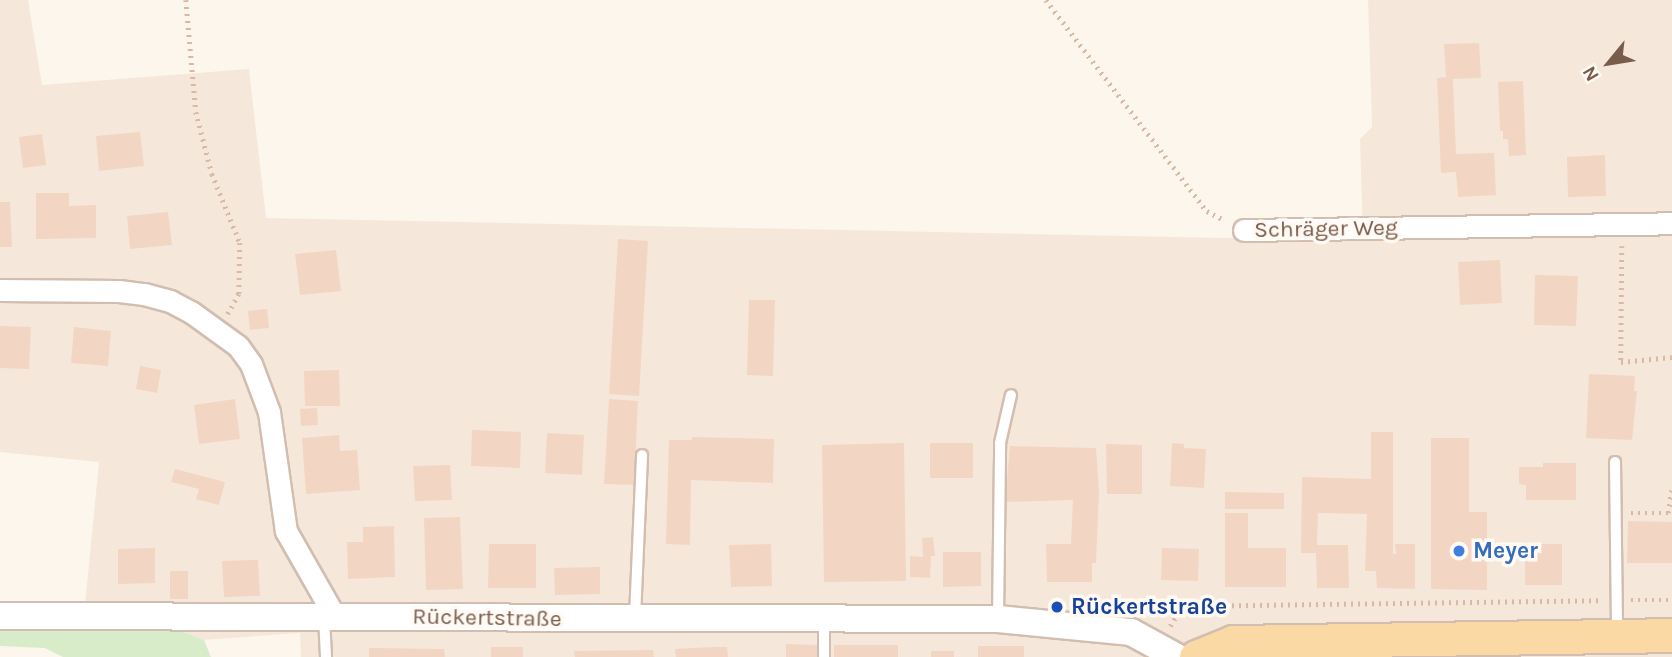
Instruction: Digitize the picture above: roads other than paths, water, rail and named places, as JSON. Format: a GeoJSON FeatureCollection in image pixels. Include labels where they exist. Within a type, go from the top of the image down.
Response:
{"type":"FeatureCollection","features":[{"type":"Feature","properties":{"kind":"main road"},"geometry":{"type":"LineString","coordinates":[[1196,657],[1233,642],[1672,635]]}},
{"type":"Feature","properties":{"kind":"street","name":"Schräger Weg"},"geometry":{"type":"LineString","coordinates":[[1244,230],[1672,223]]}},
{"type":"Feature","properties":{"kind":"street"},"geometry":{"type":"LineString","coordinates":[[0,290],[119,291],[144,294],[170,301],[238,346],[251,364],[269,412],[286,531],[329,617]]}},
{"type":"Feature","properties":{"kind":"street","name":"Rückertstraße"},"geometry":{"type":"LineString","coordinates":[[0,616],[635,619],[824,616],[998,619],[1131,632],[1177,657]]}},
{"type":"Feature","properties":{"kind":"lane"},"geometry":{"type":"LineString","coordinates":[[998,619],[1000,443],[1012,395]]}},
{"type":"Feature","properties":{"kind":"lane"},"geometry":{"type":"LineString","coordinates":[[635,619],[642,455]]}},
{"type":"Feature","properties":{"kind":"lane"},"geometry":{"type":"LineString","coordinates":[[1615,462],[1617,635]]}},
{"type":"Feature","properties":{"kind":"lane"},"geometry":{"type":"LineString","coordinates":[[824,616],[824,657]]}},
{"type":"Feature","properties":{"kind":"lane"},"geometry":{"type":"LineString","coordinates":[[326,657],[329,617]]}},
{"type":"Feature","properties":{"kind":"place","name":"Meyer"},"geometry":{"type":"Point","coordinates":[1459,551]}},
{"type":"Feature","properties":{"kind":"place","name":"Rückertstraße"},"geometry":{"type":"Point","coordinates":[1057,607]}}]}
